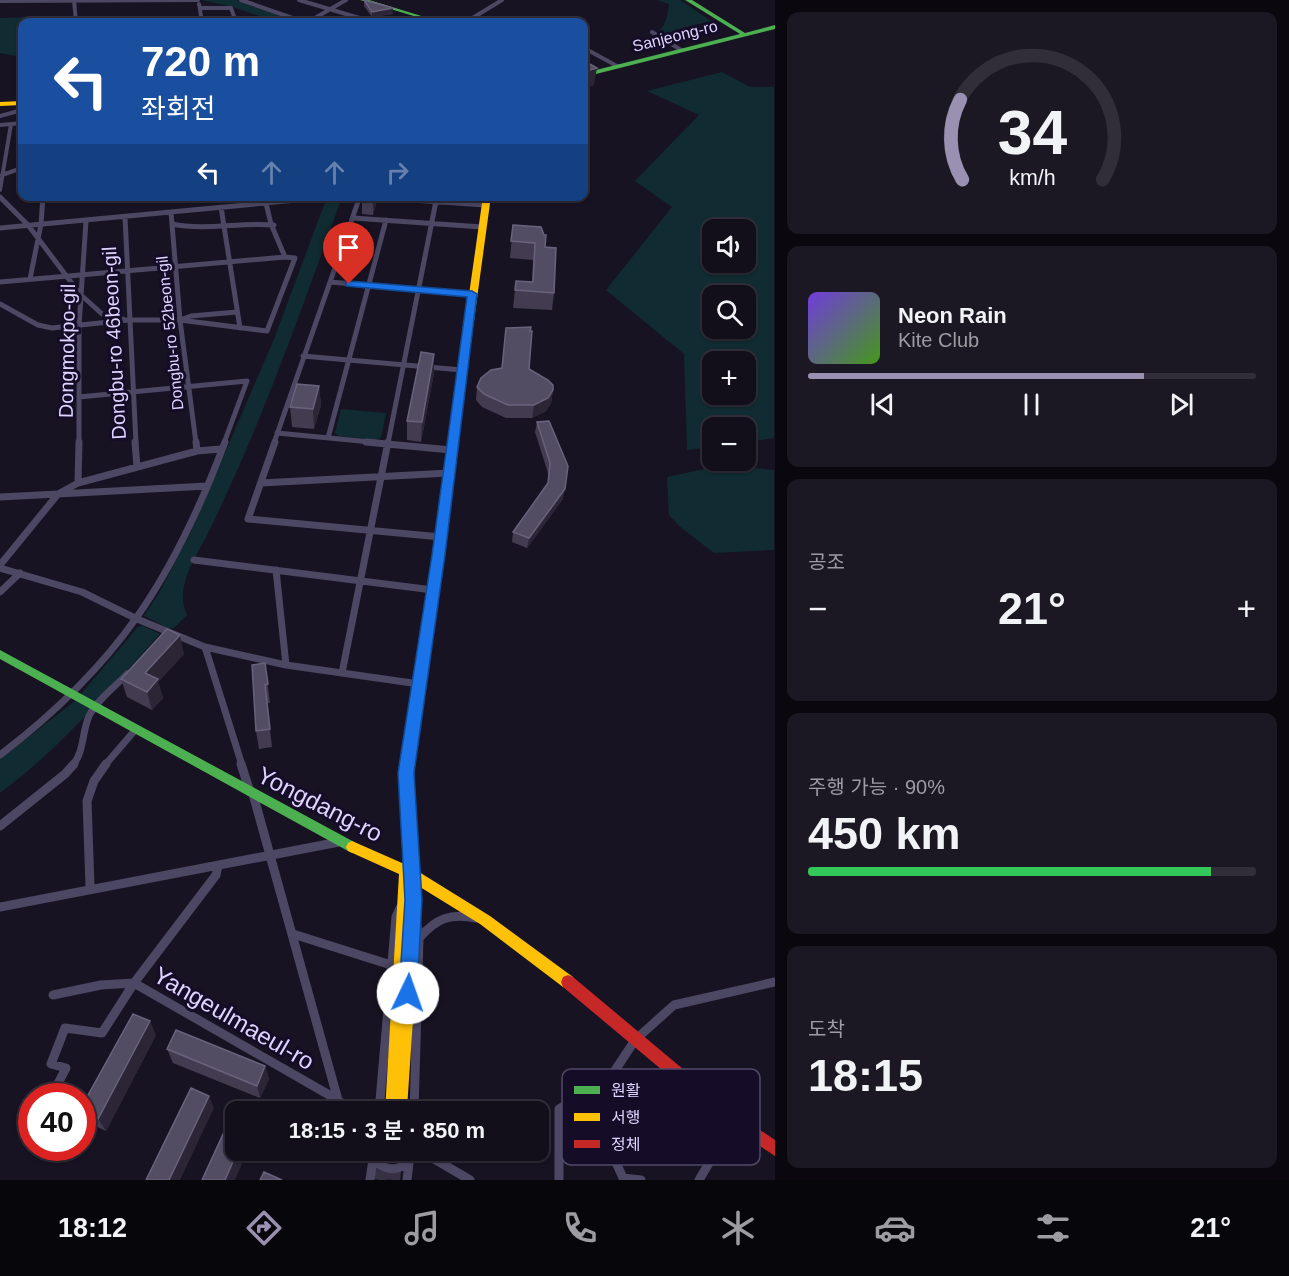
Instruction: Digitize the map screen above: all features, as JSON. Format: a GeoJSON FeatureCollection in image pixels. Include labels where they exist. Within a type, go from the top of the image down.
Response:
{"type":"FeatureCollection","features":[{"type":"Feature","properties":{"kind":"street"},"geometry":{"type":"LineString","coordinates":[[74,0],[76,18]]}},
{"type":"Feature","properties":{"kind":"street"},"geometry":{"type":"LineString","coordinates":[[0,1],[198,0],[201,18]]}},
{"type":"Feature","properties":{"kind":"street"},"geometry":{"type":"LineString","coordinates":[[243,0],[295,18]]}},
{"type":"Feature","properties":{"kind":"street"},"geometry":{"type":"LineString","coordinates":[[299,0],[359,18]]}},
{"type":"Feature","properties":{"kind":"street"},"geometry":{"type":"LineString","coordinates":[[314,18],[346,0]]}},
{"type":"Feature","properties":{"kind":"street"},"geometry":{"type":"LineString","coordinates":[[363,0],[424,18]]}},
{"type":"Feature","properties":{"kind":"street"},"geometry":{"type":"LineString","coordinates":[[473,18],[502,0]]}},
{"type":"Feature","properties":{"kind":"street"},"geometry":{"type":"LineString","coordinates":[[688,0],[745,35]]}},
{"type":"Feature","properties":{"kind":"street"},"geometry":{"type":"LineString","coordinates":[[200,8],[231,8],[235,18]]}},
{"type":"Feature","properties":{"kind":"street","name":"Sanjeong-ro"},"geometry":{"type":"LineString","coordinates":[[588,74],[774,27]]}},
{"type":"Feature","properties":{"kind":"street"},"geometry":{"type":"LineString","coordinates":[[652,32],[681,51]]}},
{"type":"Feature","properties":{"kind":"street"},"geometry":{"type":"LineString","coordinates":[[588,50],[593,51],[617,66]]}},
{"type":"Feature","properties":{"kind":"street"},"geometry":{"type":"LineString","coordinates":[[0,104],[18,103]]}},
{"type":"Feature","properties":{"kind":"street"},"geometry":{"type":"LineString","coordinates":[[0,116],[18,111]]}},
{"type":"Feature","properties":{"kind":"street"},"geometry":{"type":"LineString","coordinates":[[0,125],[18,123]]}},
{"type":"Feature","properties":{"kind":"street"},"geometry":{"type":"LineString","coordinates":[[0,190],[10,124]]}},
{"type":"Feature","properties":{"kind":"street"},"geometry":{"type":"LineString","coordinates":[[1,175],[18,169]]}},
{"type":"Feature","properties":{"kind":"street"},"geometry":{"type":"LineString","coordinates":[[0,197],[28,225],[80,294],[102,314],[128,320]]}},
{"type":"Feature","properties":{"kind":"street"},"geometry":{"type":"LineString","coordinates":[[30,279],[41,224],[43,201]]}},
{"type":"Feature","properties":{"kind":"street"},"geometry":{"type":"LineString","coordinates":[[0,228],[287,201]]}},
{"type":"Feature","properties":{"kind":"street"},"geometry":{"type":"LineString","coordinates":[[359,201],[303,356],[248,519],[441,537]]}},
{"type":"Feature","properties":{"kind":"street"},"geometry":{"type":"LineString","coordinates":[[342,673],[437,201]]}},
{"type":"Feature","properties":{"kind":"street"},"geometry":{"type":"LineString","coordinates":[[397,1101],[409,899],[409,821],[406,773],[441,537],[486,201]]}},
{"type":"Feature","properties":{"kind":"street"},"geometry":{"type":"LineString","coordinates":[[266,203],[268,216],[274,225],[285,257]]}},
{"type":"Feature","properties":{"kind":"street"},"geometry":{"type":"LineString","coordinates":[[221,207],[240,328]]}},
{"type":"Feature","properties":{"kind":"street","name":"Dongbu-ro 52beon-gil"},"geometry":{"type":"LineString","coordinates":[[171,212],[180,320],[197,451]]}},
{"type":"Feature","properties":{"kind":"street","name":"Dongbu-ro 46beon-gil"},"geometry":{"type":"LineString","coordinates":[[125,217],[128,320],[137,467]]}},
{"type":"Feature","properties":{"kind":"street"},"geometry":{"type":"LineString","coordinates":[[353,218],[482,227]]}},
{"type":"Feature","properties":{"kind":"street","name":"Dongmokpo-gil"},"geometry":{"type":"LineString","coordinates":[[78,483],[79,326],[86,220]]}},
{"type":"Feature","properties":{"kind":"street"},"geometry":{"type":"LineString","coordinates":[[328,438],[386,220]]}},
{"type":"Feature","properties":{"kind":"street"},"geometry":{"type":"LineString","coordinates":[[172,224],[190,228],[251,223],[274,225]]}},
{"type":"Feature","properties":{"kind":"street"},"geometry":{"type":"LineString","coordinates":[[0,282],[285,257],[295,258],[267,330],[190,323],[180,320],[128,320],[46,328],[0,304]]}},
{"type":"Feature","properties":{"kind":"street"},"geometry":{"type":"LineString","coordinates":[[330,282],[472,294]]}},
{"type":"Feature","properties":{"kind":"street"},"geometry":{"type":"LineString","coordinates":[[180,320],[191,316],[237,312]]}},
{"type":"Feature","properties":{"kind":"street"},"geometry":{"type":"LineString","coordinates":[[303,356],[462,370]]}},
{"type":"Feature","properties":{"kind":"street"},"geometry":{"type":"LineString","coordinates":[[1,752],[26,737],[75,694],[137,620],[179,550],[207,486],[247,381],[79,397]]}},
{"type":"Feature","properties":{"kind":"street"},"geometry":{"type":"LineString","coordinates":[[277,433],[451,450]]}},
{"type":"Feature","properties":{"kind":"street"},"geometry":{"type":"LineString","coordinates":[[221,449],[197,451],[78,483],[58,494],[0,567],[82,592],[137,620],[205,647],[286,665],[419,684]]}},
{"type":"Feature","properties":{"kind":"street"},"geometry":{"type":"LineString","coordinates":[[261,483],[448,473]]}},
{"type":"Feature","properties":{"kind":"street"},"geometry":{"type":"LineString","coordinates":[[0,496],[207,486]]}},
{"type":"Feature","properties":{"kind":"street"},"geometry":{"type":"LineString","coordinates":[[194,560],[433,590]]}},
{"type":"Feature","properties":{"kind":"street"},"geometry":{"type":"LineString","coordinates":[[276,570],[286,665]]}},
{"type":"Feature","properties":{"kind":"street"},"geometry":{"type":"LineString","coordinates":[[0,592],[20,573]]}},
{"type":"Feature","properties":{"kind":"street"},"geometry":{"type":"LineString","coordinates":[[159,640],[167,632]]}},
{"type":"Feature","properties":{"kind":"street"},"geometry":{"type":"LineString","coordinates":[[205,647],[294,934],[338,1100]]}},
{"type":"Feature","properties":{"kind":"street","name":"Yongdang-ro"},"geometry":{"type":"LineString","coordinates":[[0,654],[341,842],[409,873],[485,920],[567,981],[670,1069]]}},
{"type":"Feature","properties":{"kind":"street"},"geometry":{"type":"LineString","coordinates":[[0,826],[65,774],[78,759],[87,724],[95,707],[135,665]]}},
{"type":"Feature","properties":{"kind":"street"},"geometry":{"type":"LineString","coordinates":[[90,887],[88,791],[93,780],[136,729]]}},
{"type":"Feature","properties":{"kind":"street"},"geometry":{"type":"LineString","coordinates":[[0,907],[90,887],[218,866],[341,842]]}},
{"type":"Feature","properties":{"kind":"street"},"geometry":{"type":"LineString","coordinates":[[58,1083],[66,1068],[51,1064],[65,1028],[102,1034],[134,983],[216,875],[218,866]]}},
{"type":"Feature","properties":{"kind":"street"},"geometry":{"type":"LineString","coordinates":[[409,899],[419,938],[414,1101]]}},
{"type":"Feature","properties":{"kind":"street"},"geometry":{"type":"LineString","coordinates":[[380,1101],[396,917],[409,899]]}},
{"type":"Feature","properties":{"kind":"street"},"geometry":{"type":"LineString","coordinates":[[419,938],[435,919],[456,914],[485,920]]}},
{"type":"Feature","properties":{"kind":"street"},"geometry":{"type":"LineString","coordinates":[[294,934],[391,965]]}},
{"type":"Feature","properties":{"kind":"street"},"geometry":{"type":"LineString","coordinates":[[616,1069],[635,1040],[674,1005],[774,982]]}},
{"type":"Feature","properties":{"kind":"street","name":"Yangeulmaeul-ro"},"geometry":{"type":"LineString","coordinates":[[53,995],[101,985],[134,983],[338,1100]]}},
{"type":"Feature","properties":{"kind":"street"},"geometry":{"type":"LineString","coordinates":[[559,1180],[559,1109],[562,1107]]}},
{"type":"Feature","properties":{"kind":"street","name":"Yongdang-ro"},"geometry":{"type":"LineString","coordinates":[[760,1139],[774,1149]]}},
{"type":"Feature","properties":{"kind":"street"},"geometry":{"type":"LineString","coordinates":[[370,1180],[371,1161]]}},
{"type":"Feature","properties":{"kind":"street"},"geometry":{"type":"LineString","coordinates":[[375,1161],[390,1169],[397,1169],[409,1163]]}},
{"type":"Feature","properties":{"kind":"street"},"geometry":{"type":"LineString","coordinates":[[437,1161],[470,1180]]}},
{"type":"Feature","properties":{"kind":"street"},"geometry":{"type":"LineString","coordinates":[[407,1180],[409,1163]]}},
{"type":"Feature","properties":{"kind":"street"},"geometry":{"type":"LineString","coordinates":[[617,1165],[623,1179],[641,1180]]}},
{"type":"Feature","properties":{"kind":"street"},"geometry":{"type":"LineString","coordinates":[[699,1180],[708,1165]]}},
{"type":"Feature","properties":{"kind":"green space"},"geometry":{"type":"Polygon","coordinates":[[[202,0],[236,0],[286,18],[265,18],[233,7],[202,0]]]}},
{"type":"Feature","properties":{"kind":"green space"},"geometry":{"type":"Polygon","coordinates":[[[657,0],[680,0],[711,21],[683,28],[688,41],[669,45],[642,40],[655,33],[665,23],[669,4],[657,0]]]}},
{"type":"Feature","properties":{"kind":"green space"},"geometry":{"type":"Polygon","coordinates":[[[69,16],[69,18],[18,18],[18,56],[0,53],[0,18],[69,16]]]}},
{"type":"Feature","properties":{"kind":"green space"},"geometry":{"type":"Polygon","coordinates":[[[722,72],[750,87],[774,87],[774,438],[756,441],[756,417],[702,417],[702,448],[687,450],[684,354],[606,290],[672,207],[635,181],[699,115],[647,91],[722,72]]]}},
{"type":"Feature","properties":{"kind":"green space"},"geometry":{"type":"Polygon","coordinates":[[[326,201],[341,201],[263,410],[227,494],[184,584],[183,595],[187,615],[174,628],[168,628],[144,616],[159,593],[190,534],[274,339],[326,201]]]}},
{"type":"Feature","properties":{"kind":"green space"},"geometry":{"type":"Polygon","coordinates":[[[341,409],[386,413],[381,438],[375,440],[339,436],[335,433],[341,409]]]}},
{"type":"Feature","properties":{"kind":"green space"},"geometry":{"type":"Polygon","coordinates":[[[702,470],[774,470],[774,550],[714,553],[679,526],[669,515],[667,477],[702,470]]]}},
{"type":"Feature","properties":{"kind":"green space"},"geometry":{"type":"Polygon","coordinates":[[[143,626],[160,634],[64,738],[0,793],[0,759],[75,701],[138,627],[143,626]]]}},
{"type":"Feature","properties":{"kind":"building"},"geometry":{"type":"Polygon","coordinates":[[[364,0],[393,8],[372,12],[364,0]]]}},
{"type":"Feature","properties":{"kind":"building"},"geometry":{"type":"Polygon","coordinates":[[[588,63],[597,68],[588,70],[588,63]]]}},
{"type":"Feature","properties":{"kind":"building"},"geometry":{"type":"Polygon","coordinates":[[[513,225],[541,227],[546,235],[545,247],[556,248],[554,293],[515,290],[516,281],[533,282],[535,243],[511,241],[513,225]]]}},
{"type":"Feature","properties":{"kind":"building"},"geometry":{"type":"Polygon","coordinates":[[[531,327],[529,369],[553,385],[548,398],[534,405],[508,405],[484,394],[477,387],[481,378],[491,370],[502,368],[506,328],[531,327]]]}},
{"type":"Feature","properties":{"kind":"building"},"geometry":{"type":"Polygon","coordinates":[[[421,352],[434,354],[422,422],[407,421],[421,352]]]}},
{"type":"Feature","properties":{"kind":"building"},"geometry":{"type":"Polygon","coordinates":[[[297,384],[319,386],[313,409],[290,407],[297,384]]]}},
{"type":"Feature","properties":{"kind":"building"},"geometry":{"type":"Polygon","coordinates":[[[549,421],[568,466],[565,489],[529,538],[513,532],[548,483],[550,463],[537,422],[549,421]]]}},
{"type":"Feature","properties":{"kind":"building"},"geometry":{"type":"Polygon","coordinates":[[[167,629],[180,635],[145,673],[158,679],[147,692],[121,679],[167,629]]]}},
{"type":"Feature","properties":{"kind":"building"},"geometry":{"type":"Polygon","coordinates":[[[265,663],[270,729],[256,731],[252,665],[265,663]]]}},
{"type":"Feature","properties":{"kind":"building"},"geometry":{"type":"Polygon","coordinates":[[[133,1014],[150,1021],[98,1119],[96,1118],[95,1083],[133,1014]]]}},
{"type":"Feature","properties":{"kind":"building"},"geometry":{"type":"Polygon","coordinates":[[[176,1030],[265,1066],[257,1086],[167,1049],[176,1030]]]}},
{"type":"Feature","properties":{"kind":"building"},"geometry":{"type":"Polygon","coordinates":[[[191,1088],[209,1096],[169,1180],[146,1180],[191,1088]]]}},
{"type":"Feature","properties":{"kind":"building"},"geometry":{"type":"Polygon","coordinates":[[[225,1130],[225,1161],[233,1161],[225,1180],[202,1180],[225,1130]]]}},
{"type":"Feature","properties":{"kind":"building"},"geometry":{"type":"Polygon","coordinates":[[[264,1172],[282,1180],[260,1180],[264,1172]]]}},
{"type":"Feature","properties":{"kind":"tunnel"},"geometry":{"type":"LineString","coordinates":[[380,1180],[383,1161]]}},
{"type":"Feature","properties":{"kind":"tunnel"},"geometry":{"type":"LineString","coordinates":[[393,1180],[395,1161]]}},
{"type":"Feature","properties":{"kind":"traffic: fast"},"geometry":{"type":"LineString","coordinates":[[363,0],[424,18]]}},
{"type":"Feature","properties":{"kind":"traffic: fast"},"geometry":{"type":"LineString","coordinates":[[688,0],[745,35]]}},
{"type":"Feature","properties":{"kind":"traffic: fast"},"geometry":{"type":"LineString","coordinates":[[588,74],[775,27]]}},
{"type":"Feature","properties":{"kind":"traffic: fast"},"geometry":{"type":"LineString","coordinates":[[410,833],[406,773],[437,555]]}},
{"type":"Feature","properties":{"kind":"traffic: fast"},"geometry":{"type":"LineString","coordinates":[[0,654],[352,847]]}},
{"type":"Feature","properties":{"kind":"traffic: slow"},"geometry":{"type":"LineString","coordinates":[[0,104],[18,103]]}},
{"type":"Feature","properties":{"kind":"traffic: slow"},"geometry":{"type":"LineString","coordinates":[[437,555],[486,201]]}},
{"type":"Feature","properties":{"kind":"traffic: slow"},"geometry":{"type":"LineString","coordinates":[[401,1101],[414,900],[410,833]]}},
{"type":"Feature","properties":{"kind":"traffic: slow"},"geometry":{"type":"LineString","coordinates":[[352,847],[406,871],[485,920],[568,982]]}},
{"type":"Feature","properties":{"kind":"traffic: slow"},"geometry":{"type":"LineString","coordinates":[[393,1101],[406,867]]}},
{"type":"Feature","properties":{"kind":"traffic: jam"},"geometry":{"type":"LineString","coordinates":[[568,982],[672,1069]]}},
{"type":"Feature","properties":{"kind":"traffic: jam"},"geometry":{"type":"LineString","coordinates":[[760,1139],[775,1149]]}},
{"type":"Feature","properties":{"kind":"route"},"geometry":{"type":"LineString","coordinates":[[349,284],[472,294],[438,555],[406,773],[414,900],[408,993]]}}]}
